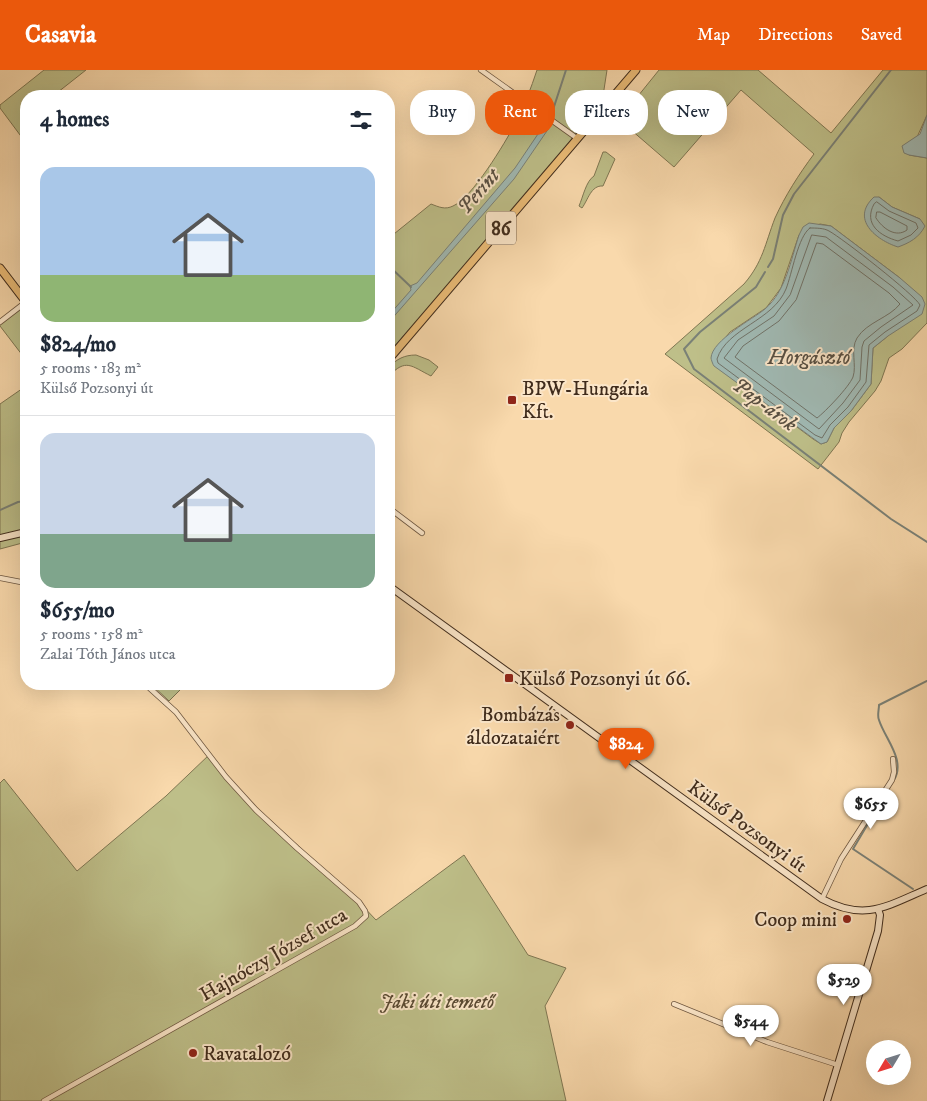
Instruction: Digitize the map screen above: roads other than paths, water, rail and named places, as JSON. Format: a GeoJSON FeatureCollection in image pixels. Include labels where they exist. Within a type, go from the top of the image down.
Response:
{"type":"FeatureCollection","features":[{"type":"Feature","properties":{"kind":"main road","name":"86"},"geometry":{"type":"LineString","coordinates":[[395,352],[636,70]]}},
{"type":"Feature","properties":{"kind":"main road"},"geometry":{"type":"LineString","coordinates":[[0,268],[20,294]]}},
{"type":"Feature","properties":{"kind":"main road"},"geometry":{"type":"LineString","coordinates":[[0,538],[20,533]]}},
{"type":"Feature","properties":{"kind":"main road","name":"Külső Pozsonyi út"},"geometry":{"type":"LineString","coordinates":[[395,590],[822,899],[846,909],[878,910]]}},
{"type":"Feature","properties":{"kind":"main road"},"geometry":{"type":"LineString","coordinates":[[827,1101],[878,931],[880,915],[878,910],[927,889]]}},
{"type":"Feature","properties":{"kind":"street"},"geometry":{"type":"LineString","coordinates":[[481,70],[578,139]]}},
{"type":"Feature","properties":{"kind":"street"},"geometry":{"type":"LineString","coordinates":[[0,322],[20,307]]}},
{"type":"Feature","properties":{"kind":"street"},"geometry":{"type":"LineString","coordinates":[[395,513],[422,533]]}},
{"type":"Feature","properties":{"kind":"street"},"geometry":{"type":"LineString","coordinates":[[0,578],[20,582]]}},
{"type":"Feature","properties":{"kind":"street","name":"Hajnóczy József utca"},"geometry":{"type":"LineString","coordinates":[[44,1101],[355,926],[366,916],[366,910],[359,902],[256,810],[226,777],[176,712],[152,690]]}},
{"type":"Feature","properties":{"kind":"street"},"geometry":{"type":"LineString","coordinates":[[822,899],[841,859],[892,780],[894,772],[893,759]]}},
{"type":"Feature","properties":{"kind":"street"},"geometry":{"type":"LineString","coordinates":[[674,1004],[725,1024],[744,1034],[801,1055],[838,1065]]}},
{"type":"Feature","properties":{"kind":"water"},"geometry":{"type":"Polygon","coordinates":[[[927,115],[927,158],[904,153],[902,146],[920,134],[927,115]]]}},
{"type":"Feature","properties":{"kind":"water"},"geometry":{"type":"Polygon","coordinates":[[[537,135],[544,135],[514,179],[395,315],[395,308],[411,290],[410,286],[417,283],[515,168],[537,135]]]}},
{"type":"Feature","properties":{"kind":"water"},"geometry":{"type":"Polygon","coordinates":[[[874,197],[879,197],[892,207],[920,219],[925,226],[923,230],[913,240],[898,247],[874,234],[865,221],[865,213],[867,205],[874,197]]]}},
{"type":"Feature","properties":{"kind":"water","name":"Horgásztó"},"geometry":{"type":"Polygon","coordinates":[[[809,223],[831,226],[900,278],[922,297],[925,304],[922,314],[873,348],[871,384],[851,411],[834,428],[827,442],[821,444],[714,366],[711,358],[713,351],[725,337],[772,302],[783,284],[799,235],[803,227],[809,223]]]}},
{"type":"Feature","properties":{"kind":"waterway","name":"Perint"},"geometry":{"type":"LineString","coordinates":[[555,104],[566,70]]}},
{"type":"Feature","properties":{"kind":"waterway","name":"Pap-árok"},"geometry":{"type":"LineString","coordinates":[[768,267],[773,259],[783,215],[794,194],[891,70]]}},
{"type":"Feature","properties":{"kind":"waterway"},"geometry":{"type":"LineString","coordinates":[[395,272],[411,287]]}},
{"type":"Feature","properties":{"kind":"waterway","name":"Pap-árok"},"geometry":{"type":"LineString","coordinates":[[765,272],[756,287],[700,332],[684,349],[694,369],[891,519],[927,542]]}},
{"type":"Feature","properties":{"kind":"waterway","name":"Perint"},"geometry":{"type":"LineString","coordinates":[[0,510],[20,502]]}},
{"type":"Feature","properties":{"kind":"waterway","name":"Pap-árok"},"geometry":{"type":"LineString","coordinates":[[894,780],[898,765],[878,718],[879,705],[927,681]]}},
{"type":"Feature","properties":{"kind":"waterway","name":"Pap-árok"},"geometry":{"type":"LineString","coordinates":[[888,790],[853,849],[913,889]]}},
{"type":"Feature","properties":{"kind":"place","name":"BPW-Hungária Kft."},"geometry":{"type":"Point","coordinates":[512,400]}},
{"type":"Feature","properties":{"kind":"place","name":"Külső Pozsonyi út 66."},"geometry":{"type":"Point","coordinates":[509,678]}},
{"type":"Feature","properties":{"kind":"place","name":"Bombázás áldozataiért"},"geometry":{"type":"Point","coordinates":[570,725]}},
{"type":"Feature","properties":{"kind":"place","name":"Coop mini"},"geometry":{"type":"Point","coordinates":[847,919]}},
{"type":"Feature","properties":{"kind":"place","name":"Ravatalozó"},"geometry":{"type":"Point","coordinates":[193,1053]}},
{"type":"Feature","properties":{"kind":"park label","name":"Jáki úti temető"},"geometry":{"type":"Point","coordinates":[437,1001]}}]}
